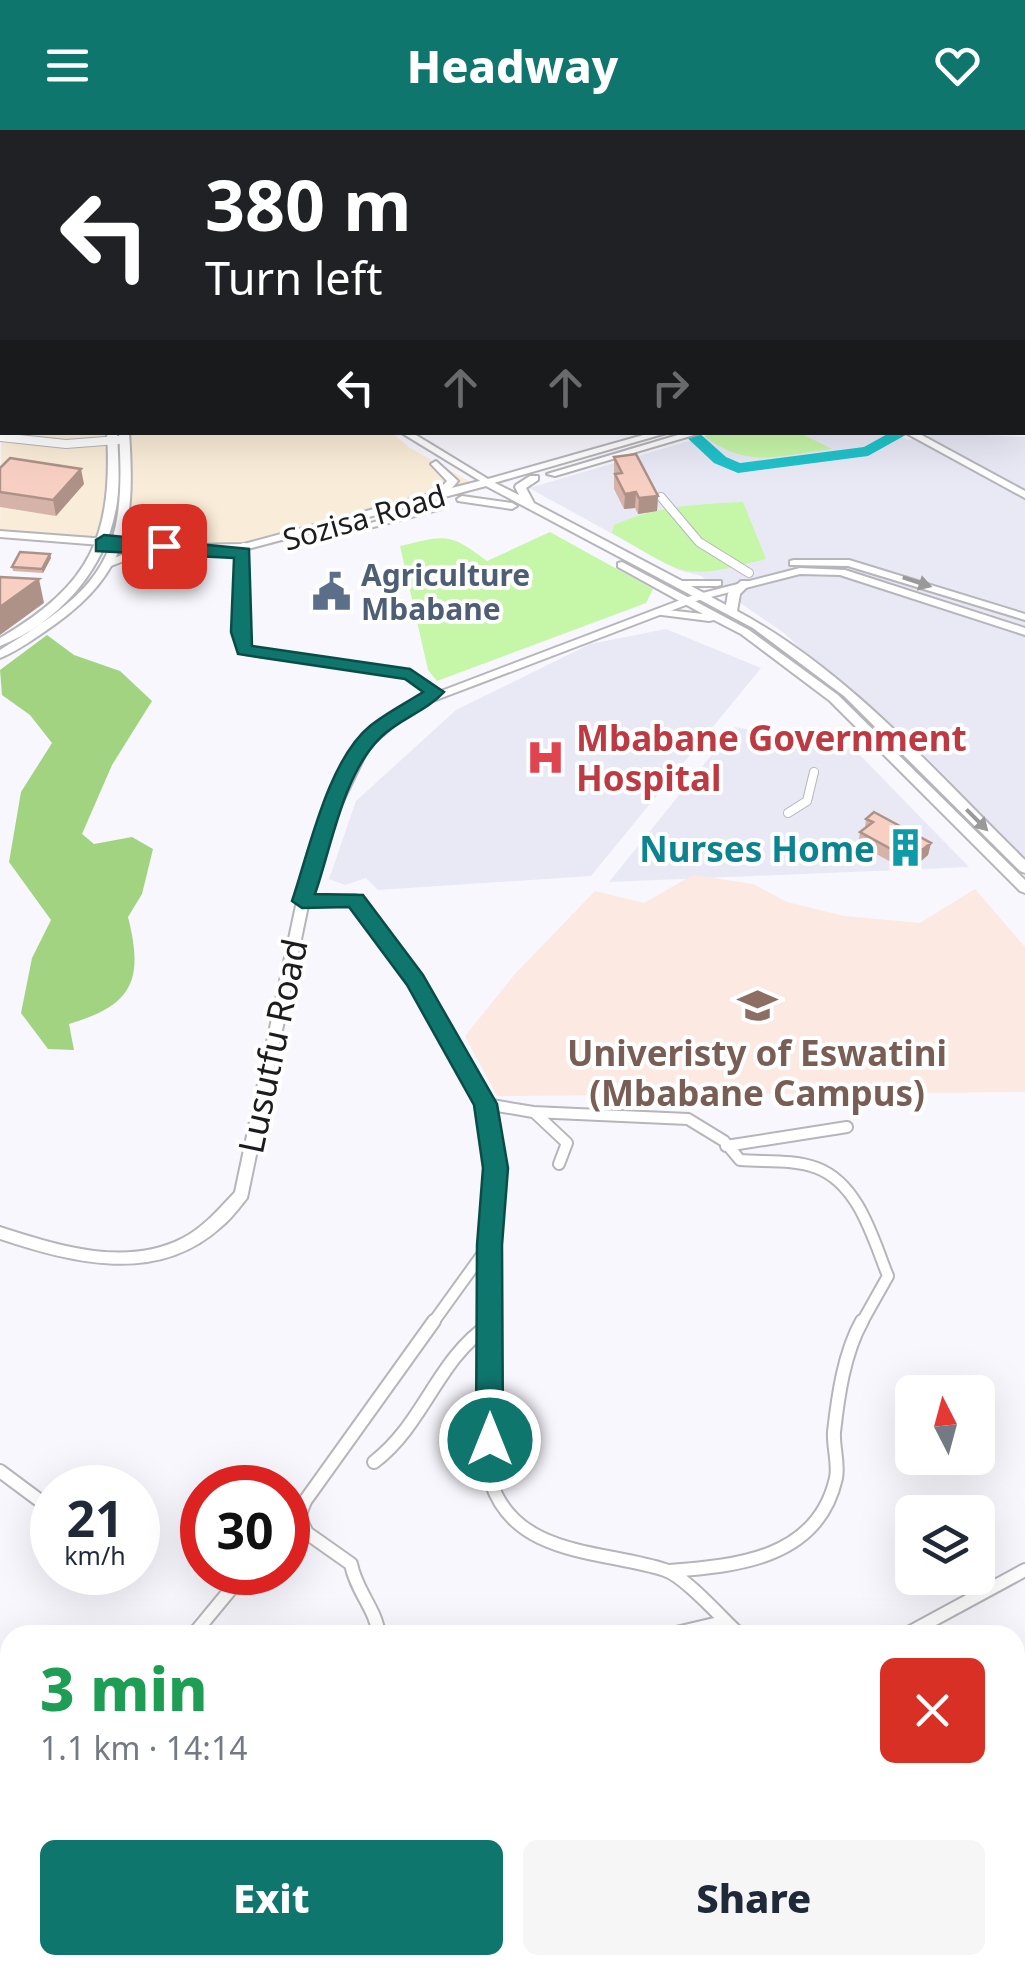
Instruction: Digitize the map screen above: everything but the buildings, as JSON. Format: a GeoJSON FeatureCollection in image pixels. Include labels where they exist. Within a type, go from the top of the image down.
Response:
{"type":"FeatureCollection","features":[{"type":"Feature","properties":{"kind":"main road"},"geometry":{"type":"LineString","coordinates":[[436,464],[453,486],[437,496]]}},
{"type":"Feature","properties":{"kind":"main road"},"geometry":{"type":"LineString","coordinates":[[530,505],[520,490],[534,478]]}},
{"type":"Feature","properties":{"kind":"main road"},"geometry":{"type":"LineString","coordinates":[[486,487],[530,505],[670,585],[717,583]]}},
{"type":"Feature","properties":{"kind":"main road"},"geometry":{"type":"LineString","coordinates":[[486,487],[512,506],[730,617],[848,693],[1025,868]]}},
{"type":"Feature","properties":{"kind":"main road","name":"Sozisa Road"},"geometry":{"type":"LineString","coordinates":[[243,550],[437,496],[486,487]]}},
{"type":"Feature","properties":{"kind":"main road","name":"Sozisa Road"},"geometry":{"type":"LineString","coordinates":[[137,547],[243,550],[384,522],[462,499],[486,487]]}},
{"type":"Feature","properties":{"kind":"main road"},"geometry":{"type":"LineString","coordinates":[[462,499],[512,506]]}},
{"type":"Feature","properties":{"kind":"main road"},"geometry":{"type":"LineString","coordinates":[[80,542],[108,526]]}},
{"type":"Feature","properties":{"kind":"main road"},"geometry":{"type":"LineString","coordinates":[[0,537],[80,542],[101,548],[119,541],[137,547]]}},
{"type":"Feature","properties":{"kind":"main road"},"geometry":{"type":"LineString","coordinates":[[111,564],[137,547]]}},
{"type":"Feature","properties":{"kind":"main road"},"geometry":{"type":"LineString","coordinates":[[730,617],[734,593],[747,578]]}},
{"type":"Feature","properties":{"kind":"main road"},"geometry":{"type":"LineString","coordinates":[[670,585],[659,609],[730,617],[834,698],[1025,888]]}},
{"type":"Feature","properties":{"kind":"street"},"geometry":{"type":"LineString","coordinates":[[396,435],[436,464],[486,487],[534,478],[670,436]]}},
{"type":"Feature","properties":{"kind":"street"},"geometry":{"type":"LineString","coordinates":[[408,435],[486,487],[670,436]]}},
{"type":"Feature","properties":{"kind":"street"},"geometry":{"type":"LineString","coordinates":[[912,435],[1025,495]]}},
{"type":"Feature","properties":{"kind":"street"},"geometry":{"type":"LineString","coordinates":[[0,437],[66,444],[119,436]]}},
{"type":"Feature","properties":{"kind":"street"},"geometry":{"type":"LineString","coordinates":[[0,655],[76,605],[111,564],[130,486],[119,436]]}},
{"type":"Feature","properties":{"kind":"street"},"geometry":{"type":"LineString","coordinates":[[0,643],[46,618],[101,548],[116,492],[119,436]]}},
{"type":"Feature","properties":{"kind":"street"},"geometry":{"type":"LineString","coordinates":[[116,492],[130,486]]}},
{"type":"Feature","properties":{"kind":"street"},"geometry":{"type":"LineString","coordinates":[[662,497],[672,517],[720,560],[747,578]]}},
{"type":"Feature","properties":{"kind":"street"},"geometry":{"type":"LineString","coordinates":[[243,550],[240,632],[244,650],[410,674],[435,692]]}},
{"type":"Feature","properties":{"kind":"street"},"geometry":{"type":"LineString","coordinates":[[691,596],[798,562],[849,563],[1025,618]]}},
{"type":"Feature","properties":{"kind":"street"},"geometry":{"type":"LineString","coordinates":[[691,596],[717,583],[747,578],[800,571],[841,572],[1025,632]]}},
{"type":"Feature","properties":{"kind":"street","name":"Lusutfu Road"},"geometry":{"type":"LineString","coordinates":[[0,1233],[52,1251],[145,1261],[188,1244],[222,1222],[242,1194],[302,901],[344,779],[364,745],[376,730],[435,692],[618,628],[691,596]]}},
{"type":"Feature","properties":{"kind":"street"},"geometry":{"type":"LineString","coordinates":[[788,814],[807,801],[814,772]]}},
{"type":"Feature","properties":{"kind":"street"},"geometry":{"type":"LineString","coordinates":[[302,901],[355,900],[415,980],[486,1104],[496,1168],[490,1245],[490,1479],[505,1512],[528,1534],[597,1557],[669,1571],[735,1566],[787,1546],[812,1530],[836,1478],[834,1434],[850,1342],[888,1276],[862,1218],[838,1179],[816,1168],[740,1160],[702,1127],[670,1116],[533,1112],[486,1104]]}},
{"type":"Feature","properties":{"kind":"street"},"geometry":{"type":"LineString","coordinates":[[533,1112],[566,1143],[559,1164]]}},
{"type":"Feature","properties":{"kind":"street"},"geometry":{"type":"LineString","coordinates":[[726,1146],[846,1127]]}},
{"type":"Feature","properties":{"kind":"street"},"geometry":{"type":"LineString","coordinates":[[310,1493],[490,1245]]}},
{"type":"Feature","properties":{"kind":"street"},"geometry":{"type":"LineString","coordinates":[[374,1462],[406,1438],[417,1423],[459,1343],[489,1325]]}},
{"type":"Feature","properties":{"kind":"street"},"geometry":{"type":"LineString","coordinates":[[0,1470],[30,1493]]}},
{"type":"Feature","properties":{"kind":"street"},"geometry":{"type":"LineString","coordinates":[[310,1533],[351,1564],[355,1585],[378,1625]]}},
{"type":"Feature","properties":{"kind":"street"},"geometry":{"type":"LineString","coordinates":[[923,1625],[1025,1570]]}},
{"type":"Feature","properties":{"kind":"street"},"geometry":{"type":"LineString","coordinates":[[669,1571],[727,1625]]}},
{"type":"Feature","properties":{"kind":"street"},"geometry":{"type":"LineString","coordinates":[[201,1625],[227,1595]]}},
{"type":"Feature","properties":{"kind":"street"},"geometry":{"type":"LineString","coordinates":[[710,1625],[723,1622]]}},
{"type":"Feature","properties":{"kind":"shaded area"},"geometry":{"type":"Polygon","coordinates":[[[1,435],[394,435],[476,485],[295,536],[219,548],[0,534],[1,435]]]}},
{"type":"Feature","properties":{"kind":"shaded area"},"geometry":{"type":"Polygon","coordinates":[[[709,435],[898,435],[908,440],[932,435],[1025,437],[1025,857],[784,633],[701,576],[678,570],[529,488],[709,435]]]}},
{"type":"Feature","properties":{"kind":"shaded area","name":"Mbabane Government Hospital"},"geometry":{"type":"Polygon","coordinates":[[[666,629],[761,668],[591,876],[378,890],[366,878],[345,885],[329,879],[356,801],[456,710],[590,644],[666,629]]]}},
{"type":"Feature","properties":{"kind":"shaded area"},"geometry":{"type":"Polygon","coordinates":[[[734,727],[854,749],[969,867],[609,882],[734,727]]]}},
{"type":"Feature","properties":{"kind":"shaded area","name":"Univeristy of Eswatini (Mbabane Campus)"},"geometry":{"type":"Polygon","coordinates":[[[693,875],[753,884],[787,902],[844,916],[920,923],[975,889],[1025,947],[1025,1092],[497,1096],[465,1036],[515,974],[595,891],[644,903],[693,875]]]}},
{"type":"Feature","properties":{"kind":"green space"},"geometry":{"type":"Polygon","coordinates":[[[804,435],[832,449],[750,457],[720,447],[704,436],[804,435]]]}},
{"type":"Feature","properties":{"kind":"green space"},"geometry":{"type":"Polygon","coordinates":[[[743,502],[766,559],[717,570],[685,570],[612,533],[614,525],[661,510],[743,502]]]}},
{"type":"Feature","properties":{"kind":"green space"},"geometry":{"type":"Polygon","coordinates":[[[550,532],[653,589],[646,603],[437,681],[428,670],[400,546],[446,538],[487,561],[550,532]]]}},
{"type":"Feature","properties":{"kind":"green space"},"geometry":{"type":"Polygon","coordinates":[[[47,635],[74,655],[120,671],[152,701],[112,765],[82,834],[94,844],[132,837],[153,849],[142,894],[128,917],[135,958],[133,974],[120,998],[91,1017],[69,1024],[74,1050],[48,1049],[21,1013],[32,958],[51,920],[9,862],[21,792],[52,743],[30,715],[2,695],[0,670],[47,635]]]}},
{"type":"Feature","properties":{"kind":"waterway"},"geometry":{"type":"LineString","coordinates":[[691,435],[720,460],[738,468],[868,451],[898,435]]}},
{"type":"Feature","properties":{"kind":"place","name":"Agriculture Mbabane"},"geometry":{"type":"Point","coordinates":[331,591]}},
{"type":"Feature","properties":{"kind":"place","name":"Mbabane Government Hospital"},"geometry":{"type":"Point","coordinates":[546,757]}},
{"type":"Feature","properties":{"kind":"place","name":"Nurses Home"},"geometry":{"type":"Point","coordinates":[905,848]}},
{"type":"Feature","properties":{"kind":"place","name":"Univeristy of Eswatini (Mbabane Campus)"},"geometry":{"type":"Point","coordinates":[757,1005]}},
{"type":"Feature","properties":{"kind":"route"},"geometry":{"type":"LineString","coordinates":[[164,546],[104,540],[102,548],[243,553],[240,632],[244,650],[410,674],[424,680],[435,692],[376,730],[364,745],[344,779],[302,901],[355,900],[415,980],[486,1104],[496,1168],[490,1245],[490,1440]]}}]}
